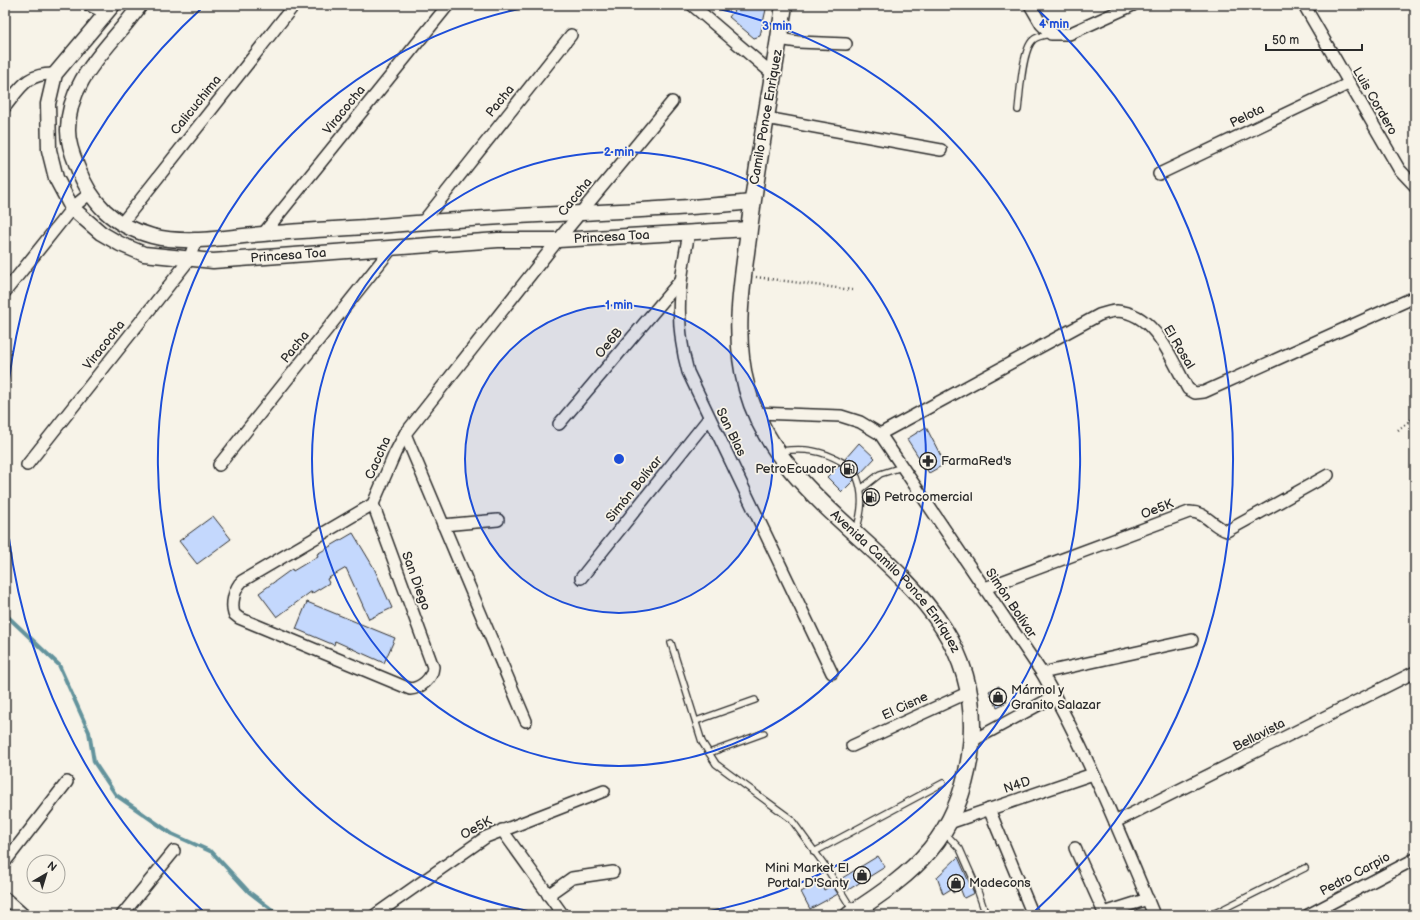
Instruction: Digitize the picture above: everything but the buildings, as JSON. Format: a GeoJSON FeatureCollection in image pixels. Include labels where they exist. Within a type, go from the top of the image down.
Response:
{"type":"FeatureCollection","features":[{"type":"Feature","properties":{"kind":"main road","name":"Camilo Ponce Enrìquez"},"geometry":{"type":"LineString","coordinates":[[749,229],[751,202],[774,75],[784,5]]}},
{"type":"Feature","properties":{"kind":"main road","name":"Avenida Camilo Ponce Enríquez"},"geometry":{"type":"LineString","coordinates":[[749,229],[742,275],[738,321],[742,366],[755,413],[760,425],[777,451],[812,490],[908,583],[929,607],[945,630],[958,654],[969,692],[972,741],[962,794],[947,828],[930,852],[912,870],[851,913]]}},
{"type":"Feature","properties":{"kind":"street"},"geometry":{"type":"LineString","coordinates":[[89,5],[109,9]]}},
{"type":"Feature","properties":{"kind":"street","name":"Princesa Toa"},"geometry":{"type":"LineString","coordinates":[[140,5],[89,68],[72,103],[68,130],[70,149],[89,194],[109,216],[152,236],[223,239],[263,234],[422,222],[696,208],[751,202]]}},
{"type":"Feature","properties":{"kind":"street","name":"Calicuchima"},"geometry":{"type":"LineString","coordinates":[[122,223],[294,5]]}},
{"type":"Feature","properties":{"kind":"street","name":"Viracocha"},"geometry":{"type":"LineString","coordinates":[[263,234],[448,5]]}},
{"type":"Feature","properties":{"kind":"street"},"geometry":{"type":"LineString","coordinates":[[692,5],[774,75]]}},
{"type":"Feature","properties":{"kind":"street"},"geometry":{"type":"LineString","coordinates":[[1030,5],[1041,24],[1051,34],[1069,34],[1133,5]]}},
{"type":"Feature","properties":{"kind":"street","name":"Luis Cordero"},"geometry":{"type":"LineString","coordinates":[[1304,5],[1348,84],[1399,169],[1415,186]]}},
{"type":"Feature","properties":{"kind":"street","name":"Princesa Toa"},"geometry":{"type":"LineString","coordinates":[[109,9],[55,74],[48,104],[49,150],[56,178],[72,208],[101,233],[120,244],[153,256],[213,261],[498,240],[558,240],[749,229]]}},
{"type":"Feature","properties":{"kind":"street","name":"Pacha"},"geometry":{"type":"LineString","coordinates":[[422,222],[571,35]]}},
{"type":"Feature","properties":{"kind":"street"},"geometry":{"type":"LineString","coordinates":[[779,39],[798,42],[846,44]]}},
{"type":"Feature","properties":{"kind":"street"},"geometry":{"type":"LineString","coordinates":[[5,107],[25,82],[42,74],[55,74]]}},
{"type":"Feature","properties":{"kind":"street","name":"Pelota"},"geometry":{"type":"LineString","coordinates":[[1159,174],[1348,84]]}},
{"type":"Feature","properties":{"kind":"street","name":"Caccha"},"geometry":{"type":"LineString","coordinates":[[373,504],[394,453],[405,434],[558,240],[672,102]]}},
{"type":"Feature","properties":{"kind":"street"},"geometry":{"type":"LineString","coordinates":[[766,118],[941,150]]}},
{"type":"Feature","properties":{"kind":"street"},"geometry":{"type":"LineString","coordinates":[[5,292],[72,208],[89,194]]}},
{"type":"Feature","properties":{"kind":"street","name":"San Blas"},"geometry":{"type":"LineString","coordinates":[[689,233],[680,281],[679,321],[681,348],[688,372],[832,673]]}},
{"type":"Feature","properties":{"kind":"street","name":"Viracocha"},"geometry":{"type":"LineString","coordinates":[[27,465],[189,260],[196,239]]}},
{"type":"Feature","properties":{"kind":"street","name":"Pacha"},"geometry":{"type":"LineString","coordinates":[[220,465],[392,248]]}},
{"type":"Feature","properties":{"kind":"street","name":"Oe6B"},"geometry":{"type":"LineString","coordinates":[[559,424],[680,281]]}},
{"type":"Feature","properties":{"kind":"street","name":"El Rosal"},"geometry":{"type":"LineString","coordinates":[[880,434],[1099,314],[1116,311],[1131,313],[1146,322],[1158,335],[1188,390],[1195,393],[1204,392],[1415,297]]}},
{"type":"Feature","properties":{"kind":"street","name":"Simón Bolívar"},"geometry":{"type":"LineString","coordinates":[[755,413],[841,416],[860,422],[880,434],[1042,673],[1055,696],[1093,774],[1154,915]]}},
{"type":"Feature","properties":{"kind":"street","name":"Simón Bolívar"},"geometry":{"type":"LineString","coordinates":[[580,578],[709,418]]}},
{"type":"Feature","properties":{"kind":"street"},"geometry":{"type":"LineString","coordinates":[[405,434],[526,721]]}},
{"type":"Feature","properties":{"kind":"street","name":"Oe5K"},"geometry":{"type":"LineString","coordinates":[[985,588],[1189,512],[1196,511],[1219,529],[1228,531],[1328,476]]}},
{"type":"Feature","properties":{"kind":"street","name":"San Diego"},"geometry":{"type":"LineString","coordinates":[[373,504],[433,667],[430,677],[416,688],[410,689],[234,614],[232,609],[236,589],[242,581],[373,504]]}},
{"type":"Feature","properties":{"kind":"street"},"geometry":{"type":"LineString","coordinates":[[443,525],[498,520]]}},
{"type":"Feature","properties":{"kind":"street"},"geometry":{"type":"LineString","coordinates":[[1042,673],[1192,640]]}},
{"type":"Feature","properties":{"kind":"street","name":"Bellavista"},"geometry":{"type":"LineString","coordinates":[[1115,822],[1415,672]]}},
{"type":"Feature","properties":{"kind":"street","name":"El Cisne"},"geometry":{"type":"LineString","coordinates":[[852,746],[969,692]]}},
{"type":"Feature","properties":{"kind":"street"},"geometry":{"type":"LineString","coordinates":[[972,741],[1055,696]]}},
{"type":"Feature","properties":{"kind":"street","name":"N4D"},"geometry":{"type":"LineString","coordinates":[[947,828],[989,809],[1093,774]]}},
{"type":"Feature","properties":{"kind":"street"},"geometry":{"type":"LineString","coordinates":[[5,862],[67,782]]}},
{"type":"Feature","properties":{"kind":"street","name":"Oe5K"},"geometry":{"type":"LineString","coordinates":[[375,915],[478,842],[502,830],[604,790]]}},
{"type":"Feature","properties":{"kind":"street"},"geometry":{"type":"LineString","coordinates":[[989,809],[1033,915]]}},
{"type":"Feature","properties":{"kind":"street"},"geometry":{"type":"LineString","coordinates":[[502,830],[563,915]]}},
{"type":"Feature","properties":{"kind":"street"},"geometry":{"type":"LineString","coordinates":[[1076,848],[1105,914],[1148,899]]}},
{"type":"Feature","properties":{"kind":"street"},"geometry":{"type":"LineString","coordinates":[[122,915],[174,851]]}},
{"type":"Feature","properties":{"kind":"street","name":"Pedro Carpio"},"geometry":{"type":"LineString","coordinates":[[1308,915],[1415,859]]}},
{"type":"Feature","properties":{"kind":"street"},"geometry":{"type":"LineString","coordinates":[[548,895],[572,878],[612,872]]}},
{"type":"Feature","properties":{"kind":"street"},"geometry":{"type":"LineString","coordinates":[[5,898],[24,915]]}},
{"type":"Feature","properties":{"kind":"lane"},"geometry":{"type":"LineString","coordinates":[[1018,110],[1027,51],[1032,40],[1039,36],[1051,34]]}},
{"type":"Feature","properties":{"kind":"lane"},"geometry":{"type":"LineString","coordinates":[[777,451],[798,449],[816,450],[830,454],[842,462]]}},
{"type":"Feature","properties":{"kind":"lane"},"geometry":{"type":"LineString","coordinates":[[861,489],[880,474],[902,467]]}},
{"type":"Feature","properties":{"kind":"lane"},"geometry":{"type":"LineString","coordinates":[[855,533],[861,507],[861,489],[857,477]]}},
{"type":"Feature","properties":{"kind":"lane"},"geometry":{"type":"LineString","coordinates":[[671,643],[702,742],[716,764],[791,819],[826,867],[851,913]]}},
{"type":"Feature","properties":{"kind":"lane"},"geometry":{"type":"LineString","coordinates":[[696,721],[755,700]]}},
{"type":"Feature","properties":{"kind":"lane"},"geometry":{"type":"LineString","coordinates":[[709,753],[764,734]]}},
{"type":"Feature","properties":{"kind":"lane"},"geometry":{"type":"LineString","coordinates":[[814,852],[943,783]]}},
{"type":"Feature","properties":{"kind":"lane"},"geometry":{"type":"LineString","coordinates":[[947,828],[960,849],[975,883],[986,915]]}},
{"type":"Feature","properties":{"kind":"lane"},"geometry":{"type":"LineString","coordinates":[[1211,915],[1305,868]]}},
{"type":"Feature","properties":{"kind":"path"},"geometry":{"type":"LineString","coordinates":[[742,275],[852,290]]}},
{"type":"Feature","properties":{"kind":"path"},"geometry":{"type":"LineString","coordinates":[[1398,430],[1415,417]]}},
{"type":"Feature","properties":{"kind":"waterway"},"geometry":{"type":"LineString","coordinates":[[5,614],[59,665],[89,732],[94,762],[116,795],[172,834],[212,852],[249,892],[279,915]]}},
{"type":"Feature","properties":{"kind":"place","name":"FarmaRed's"},"geometry":{"type":"Point","coordinates":[928,461]}},
{"type":"Feature","properties":{"kind":"place","name":"PetroEcuador"},"geometry":{"type":"Point","coordinates":[849,469]}},
{"type":"Feature","properties":{"kind":"place","name":"Petrocomercial"},"geometry":{"type":"Point","coordinates":[871,497]}},
{"type":"Feature","properties":{"kind":"place","name":"Mármol y Granito Salazar"},"geometry":{"type":"Point","coordinates":[998,697]}},
{"type":"Feature","properties":{"kind":"place","name":"Mini Market El Portal D'Santy"},"geometry":{"type":"Point","coordinates":[862,875]}},
{"type":"Feature","properties":{"kind":"place","name":"Madecons"},"geometry":{"type":"Point","coordinates":[956,883]}}]}
